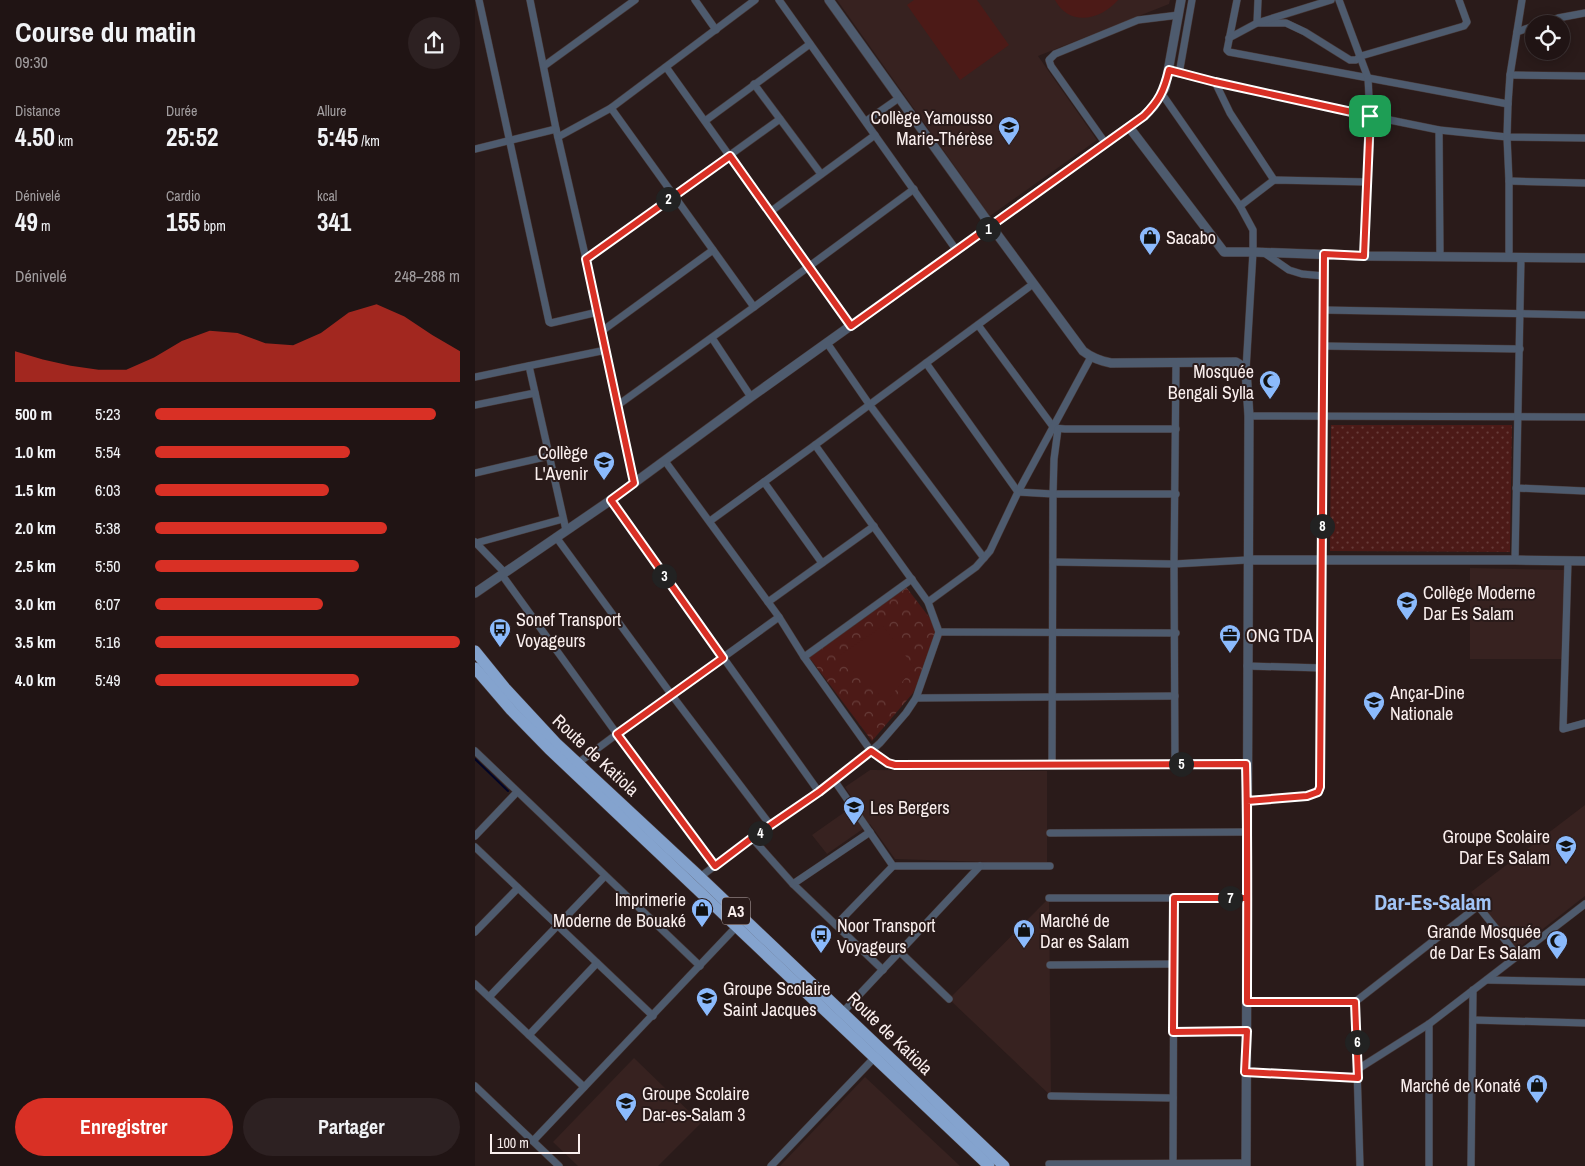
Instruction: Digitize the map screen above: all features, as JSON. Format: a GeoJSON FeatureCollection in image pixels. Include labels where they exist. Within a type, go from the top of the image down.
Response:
{"type":"FeatureCollection","features":[{"type":"Feature","properties":{"kind":"highway","name":"Route de Katiola"},"geometry":{"type":"LineString","coordinates":[[475,651],[534,720],[578,763],[1004,1166]]}},
{"type":"Feature","properties":{"kind":"highway","name":"Route de Katiola"},"geometry":{"type":"LineString","coordinates":[[475,668],[511,710],[544,744],[989,1166]]}},
{"type":"Feature","properties":{"kind":"street"},"geometry":{"type":"LineString","coordinates":[[479,0],[549,322],[598,312]]}},
{"type":"Feature","properties":{"kind":"street"},"geometry":{"type":"LineString","coordinates":[[530,0],[557,133],[598,312],[634,483]]}},
{"type":"Feature","properties":{"kind":"street"},"geometry":{"type":"LineString","coordinates":[[544,66],[635,0]]}},
{"type":"Feature","properties":{"kind":"street"},"geometry":{"type":"LineString","coordinates":[[695,0],[716,30]]}},
{"type":"Feature","properties":{"kind":"street"},"geometry":{"type":"LineString","coordinates":[[475,149],[557,133],[611,108],[755,0]]}},
{"type":"Feature","properties":{"kind":"street"},"geometry":{"type":"LineString","coordinates":[[779,0],[957,251]]}},
{"type":"Feature","properties":{"kind":"street"},"geometry":{"type":"LineString","coordinates":[[829,0],[1083,351],[1091,357],[1111,363],[1236,362],[1246,370]]}},
{"type":"Feature","properties":{"kind":"street"},"geometry":{"type":"LineString","coordinates":[[475,593],[611,500],[751,397],[1144,116],[1154,106],[1165,88],[1181,0]]}},
{"type":"Feature","properties":{"kind":"street"},"geometry":{"type":"LineString","coordinates":[[1179,74],[1192,0]]}},
{"type":"Feature","properties":{"kind":"street"},"geometry":{"type":"LineString","coordinates":[[1237,0],[1227,50],[1229,52],[1508,104]]}},
{"type":"Feature","properties":{"kind":"street"},"geometry":{"type":"LineString","coordinates":[[1257,23],[1258,0]]}},
{"type":"Feature","properties":{"kind":"street"},"geometry":{"type":"LineString","coordinates":[[1229,38],[1257,23],[1331,0]]}},
{"type":"Feature","properties":{"kind":"street"},"geometry":{"type":"LineString","coordinates":[[1339,0],[1368,78],[1370,116],[1364,256]]}},
{"type":"Feature","properties":{"kind":"street"},"geometry":{"type":"LineString","coordinates":[[1257,23],[1286,23],[1305,32],[1350,60],[1356,60],[1361,56],[1464,26],[1467,22],[1459,0]]}},
{"type":"Feature","properties":{"kind":"street"},"geometry":{"type":"LineString","coordinates":[[1509,257],[1508,104],[1510,75],[1522,0]]}},
{"type":"Feature","properties":{"kind":"street"},"geometry":{"type":"LineString","coordinates":[[1570,16],[1585,13]]}},
{"type":"Feature","properties":{"kind":"street"},"geometry":{"type":"LineString","coordinates":[[1106,144],[1051,66],[1049,60],[1055,54],[1138,20],[1179,15]]}},
{"type":"Feature","properties":{"kind":"street"},"geometry":{"type":"LineString","coordinates":[[1517,32],[1525,29]]}},
{"type":"Feature","properties":{"kind":"street"},"geometry":{"type":"LineString","coordinates":[[705,121],[810,44]]}},
{"type":"Feature","properties":{"kind":"street"},"geometry":{"type":"LineString","coordinates":[[666,67],[851,326]]}},
{"type":"Feature","properties":{"kind":"street"},"geometry":{"type":"LineString","coordinates":[[1169,70],[1179,74],[1439,130],[1507,137],[1585,138]]}},
{"type":"Feature","properties":{"kind":"street"},"geometry":{"type":"LineString","coordinates":[[1510,75],[1585,76]]}},
{"type":"Feature","properties":{"kind":"street"},"geometry":{"type":"LineString","coordinates":[[1215,82],[1230,113],[1275,180]]}},
{"type":"Feature","properties":{"kind":"street"},"geometry":{"type":"LineString","coordinates":[[755,84],[821,174]]}},
{"type":"Feature","properties":{"kind":"street"},"geometry":{"type":"LineString","coordinates":[[1049,1164],[1247,1165],[1245,1072],[1247,1031],[1246,764],[1249,416],[1246,370],[1257,252],[1253,230],[1240,206],[1162,94]]}},
{"type":"Feature","properties":{"kind":"street"},"geometry":{"type":"LineString","coordinates":[[866,121],[899,98]]}},
{"type":"Feature","properties":{"kind":"street"},"geometry":{"type":"LineString","coordinates":[[611,108],[754,307]]}},
{"type":"Feature","properties":{"kind":"street"},"geometry":{"type":"LineString","coordinates":[[586,259],[780,119]]}},
{"type":"Feature","properties":{"kind":"street"},"geometry":{"type":"LineString","coordinates":[[1129,127],[1223,252],[1364,256],[1585,258]]}},
{"type":"Feature","properties":{"kind":"street"},"geometry":{"type":"LineString","coordinates":[[1439,130],[1440,256]]}},
{"type":"Feature","properties":{"kind":"street"},"geometry":{"type":"LineString","coordinates":[[770,212],[875,135]]}},
{"type":"Feature","properties":{"kind":"street"},"geometry":{"type":"LineString","coordinates":[[1240,206],[1275,180],[1368,182]]}},
{"type":"Feature","properties":{"kind":"street"},"geometry":{"type":"LineString","coordinates":[[1509,181],[1585,183]]}},
{"type":"Feature","properties":{"kind":"street"},"geometry":{"type":"LineString","coordinates":[[618,405],[914,189]]}},
{"type":"Feature","properties":{"kind":"street"},"geometry":{"type":"LineString","coordinates":[[602,331],[713,250]]}},
{"type":"Feature","properties":{"kind":"street"},"geometry":{"type":"LineString","coordinates":[[1257,252],[1289,270],[1302,274],[1324,276]]}},
{"type":"Feature","properties":{"kind":"street"},"geometry":{"type":"LineString","coordinates":[[1247,801],[1307,796],[1318,792],[1320,787],[1324,254]]}},
{"type":"Feature","properties":{"kind":"street"},"geometry":{"type":"LineString","coordinates":[[1515,560],[1521,257]]}},
{"type":"Feature","properties":{"kind":"street"},"geometry":{"type":"LineString","coordinates":[[710,521],[1033,284]]}},
{"type":"Feature","properties":{"kind":"street"},"geometry":{"type":"LineString","coordinates":[[1323,310],[1585,315]]}},
{"type":"Feature","properties":{"kind":"street"},"geometry":{"type":"LineString","coordinates":[[978,325],[1056,428],[1053,494],[1053,765]]}},
{"type":"Feature","properties":{"kind":"street"},"geometry":{"type":"LineString","coordinates":[[712,338],[751,397]]}},
{"type":"Feature","properties":{"kind":"street"},"geometry":{"type":"LineString","coordinates":[[827,343],[869,404],[984,558]]}},
{"type":"Feature","properties":{"kind":"street"},"geometry":{"type":"LineString","coordinates":[[1323,346],[1520,349]]}},
{"type":"Feature","properties":{"kind":"street"},"geometry":{"type":"LineString","coordinates":[[475,378],[606,350]]}},
{"type":"Feature","properties":{"kind":"street"},"geometry":{"type":"LineString","coordinates":[[928,602],[975,567],[989,551],[1019,492],[1056,428],[1091,357]]}},
{"type":"Feature","properties":{"kind":"street"},"geometry":{"type":"LineString","coordinates":[[926,363],[1019,492]]}},
{"type":"Feature","properties":{"kind":"street"},"geometry":{"type":"LineString","coordinates":[[1175,764],[1176,633],[1174,564],[1177,363]]}},
{"type":"Feature","properties":{"kind":"street"},"geometry":{"type":"LineString","coordinates":[[529,366],[566,530]]}},
{"type":"Feature","properties":{"kind":"street"},"geometry":{"type":"LineString","coordinates":[[475,405],[535,393]]}},
{"type":"Feature","properties":{"kind":"street"},"geometry":{"type":"LineString","coordinates":[[1249,416],[1585,417]]}},
{"type":"Feature","properties":{"kind":"street"},"geometry":{"type":"LineString","coordinates":[[1056,428],[1176,429]]}},
{"type":"Feature","properties":{"kind":"street"},"geometry":{"type":"LineString","coordinates":[[700,877],[752,838],[819,792],[880,744],[916,698],[939,632],[928,602],[815,445]]}},
{"type":"Feature","properties":{"kind":"street"},"geometry":{"type":"LineString","coordinates":[[475,473],[549,456]]}},
{"type":"Feature","properties":{"kind":"street"},"geometry":{"type":"LineString","coordinates":[[665,461],[779,617],[804,657],[871,751],[888,763],[895,765],[1246,764]]}},
{"type":"Feature","properties":{"kind":"street"},"geometry":{"type":"LineString","coordinates":[[764,482],[822,563]]}},
{"type":"Feature","properties":{"kind":"street"},"geometry":{"type":"LineString","coordinates":[[1516,488],[1585,491]]}},
{"type":"Feature","properties":{"kind":"street"},"geometry":{"type":"LineString","coordinates":[[1019,492],[1053,494],[1176,494]]}},
{"type":"Feature","properties":{"kind":"street"},"geometry":{"type":"LineString","coordinates":[[611,500],[819,792]]}},
{"type":"Feature","properties":{"kind":"street"},"geometry":{"type":"LineString","coordinates":[[563,519],[475,543],[504,574],[617,734],[715,866]]}},
{"type":"Feature","properties":{"kind":"street"},"geometry":{"type":"LineString","coordinates":[[768,602],[874,526]]}},
{"type":"Feature","properties":{"kind":"street"},"geometry":{"type":"LineString","coordinates":[[556,538],[771,826]]}},
{"type":"Feature","properties":{"kind":"street"},"geometry":{"type":"LineString","coordinates":[[1053,562],[1174,564],[1247,560],[1321,559],[1585,561]]}},
{"type":"Feature","properties":{"kind":"street"},"geometry":{"type":"LineString","coordinates":[[1568,561],[1563,729],[1585,723]]}},
{"type":"Feature","properties":{"kind":"street"},"geometry":{"type":"LineString","coordinates":[[804,657],[912,579]]}},
{"type":"Feature","properties":{"kind":"street"},"geometry":{"type":"LineString","coordinates":[[578,763],[779,617]]}},
{"type":"Feature","properties":{"kind":"street"},"geometry":{"type":"LineString","coordinates":[[939,632],[1176,633]]}},
{"type":"Feature","properties":{"kind":"street"},"geometry":{"type":"LineString","coordinates":[[1247,666],[1322,668]]}},
{"type":"Feature","properties":{"kind":"street"},"geometry":{"type":"LineString","coordinates":[[916,698],[1175,696]]}},
{"type":"Feature","properties":{"kind":"street"},"geometry":{"type":"LineString","coordinates":[[475,751],[700,966]]}},
{"type":"Feature","properties":{"kind":"street"},"geometry":{"type":"LineString","coordinates":[[834,780],[893,866]]}},
{"type":"Feature","properties":{"kind":"street"},"geometry":{"type":"LineString","coordinates":[[475,836],[517,792]]}},
{"type":"Feature","properties":{"kind":"street"},"geometry":{"type":"LineString","coordinates":[[793,884],[869,832]]}},
{"type":"Feature","properties":{"kind":"street"},"geometry":{"type":"LineString","coordinates":[[1050,833],[1247,832]]}},
{"type":"Feature","properties":{"kind":"street"},"geometry":{"type":"LineString","coordinates":[[752,838],[793,884],[883,970]]}},
{"type":"Feature","properties":{"kind":"street"},"geometry":{"type":"LineString","coordinates":[[475,846],[653,1016]]}},
{"type":"Feature","properties":{"kind":"street"},"geometry":{"type":"LineString","coordinates":[[836,925],[893,866],[1050,866]]}},
{"type":"Feature","properties":{"kind":"street"},"geometry":{"type":"LineString","coordinates":[[843,1012],[980,866]]}},
{"type":"Feature","properties":{"kind":"street"},"geometry":{"type":"LineString","coordinates":[[489,997],[605,876]]}},
{"type":"Feature","properties":{"kind":"street"},"geometry":{"type":"LineString","coordinates":[[475,932],[518,888]]}},
{"type":"Feature","properties":{"kind":"street"},"geometry":{"type":"LineString","coordinates":[[1049,898],[1247,898]]}},
{"type":"Feature","properties":{"kind":"street"},"geometry":{"type":"LineString","coordinates":[[1173,1164],[1174,898]]}},
{"type":"Feature","properties":{"kind":"street"},"geometry":{"type":"LineString","coordinates":[[1358,1069],[1429,1024],[1585,904]]}},
{"type":"Feature","properties":{"kind":"street"},"geometry":{"type":"LineString","coordinates":[[1247,1002],[1355,1002],[1479,906],[1517,955]]}},
{"type":"Feature","properties":{"kind":"street"},"geometry":{"type":"LineString","coordinates":[[533,1141],[737,926]]}},
{"type":"Feature","properties":{"kind":"street"},"geometry":{"type":"LineString","coordinates":[[900,952],[949,1000]]}},
{"type":"Feature","properties":{"kind":"street"},"geometry":{"type":"LineString","coordinates":[[529,1035],[597,963]]}},
{"type":"Feature","properties":{"kind":"street"},"geometry":{"type":"LineString","coordinates":[[1050,965],[1174,964]]}},
{"type":"Feature","properties":{"kind":"street"},"geometry":{"type":"LineString","coordinates":[[1487,980],[1585,982]]}},
{"type":"Feature","properties":{"kind":"street"},"geometry":{"type":"LineString","coordinates":[[475,984],[584,1087]]}},
{"type":"Feature","properties":{"kind":"street"},"geometry":{"type":"LineString","coordinates":[[1471,1166],[1473,990]]}},
{"type":"Feature","properties":{"kind":"street"},"geometry":{"type":"LineString","coordinates":[[1355,1002],[1360,1166]]}},
{"type":"Feature","properties":{"kind":"street"},"geometry":{"type":"LineString","coordinates":[[1473,1020],[1585,1023]]}},
{"type":"Feature","properties":{"kind":"street"},"geometry":{"type":"LineString","coordinates":[[1429,1024],[1429,1166]]}},
{"type":"Feature","properties":{"kind":"street"},"geometry":{"type":"LineString","coordinates":[[1173,1032],[1247,1031]]}},
{"type":"Feature","properties":{"kind":"street"},"geometry":{"type":"LineString","coordinates":[[771,1166],[875,1057]]}},
{"type":"Feature","properties":{"kind":"street"},"geometry":{"type":"LineString","coordinates":[[1245,1072],[1358,1078]]}},
{"type":"Feature","properties":{"kind":"street"},"geometry":{"type":"LineString","coordinates":[[475,1086],[559,1166]]}},
{"type":"Feature","properties":{"kind":"street"},"geometry":{"type":"LineString","coordinates":[[1051,1096],[1173,1098]]}},
{"type":"Feature","properties":{"kind":"shaded area"},"geometry":{"type":"Polygon","coordinates":[[[837,0],[1170,0],[1169,4],[1038,56],[1097,140],[990,216],[837,0]]]}},
{"type":"Feature","properties":{"kind":"shaded area"},"geometry":{"type":"Polygon","coordinates":[[[1470,568],[1564,570],[1561,659],[1470,659],[1470,568]]]}},
{"type":"Feature","properties":{"kind":"shaded area"},"geometry":{"type":"Polygon","coordinates":[[[870,770],[1047,771],[1047,864],[895,859],[870,824],[827,854],[812,835],[856,804],[845,787],[870,770]]]}},
{"type":"Feature","properties":{"kind":"shaded area"},"geometry":{"type":"Polygon","coordinates":[[[1585,805],[1585,896],[1516,950],[1471,892],[1585,805]]]}},
{"type":"Feature","properties":{"kind":"shaded area","name":"Marché de Dar es Salam"},"geometry":{"type":"Polygon","coordinates":[[[1049,898],[1051,1096],[949,999],[1049,898]]]}},
{"type":"Feature","properties":{"kind":"shaded area"},"geometry":{"type":"Polygon","coordinates":[[[634,1058],[701,1123],[658,1166],[578,1166],[553,1142],[634,1058]]]}},
{"type":"Feature","properties":{"kind":"shaded area"},"geometry":{"type":"Polygon","coordinates":[[[865,1077],[960,1166],[780,1166],[865,1077]]]}},
{"type":"Feature","properties":{"kind":"green space"},"geometry":{"type":"Polygon","coordinates":[[[914,0],[977,0],[1009,45],[960,80],[907,5],[914,0]]]}},
{"type":"Feature","properties":{"kind":"green space"},"geometry":{"type":"Polygon","coordinates":[[[1055,0],[1118,0],[1103,12],[1085,18],[1068,14],[1061,9],[1055,0]]]}},
{"type":"Feature","properties":{"kind":"green space"},"geometry":{"type":"Polygon","coordinates":[[[1331,425],[1512,425],[1510,552],[1330,551],[1331,425]]]}},
{"type":"Feature","properties":{"kind":"green space"},"geometry":{"type":"Polygon","coordinates":[[[906,587],[943,635],[913,693],[872,741],[809,657],[906,587]]]}},
{"type":"Feature","properties":{"kind":"green space"},"geometry":{"type":"Polygon","coordinates":[[[883,626],[914,667],[887,701],[837,657],[883,626]]]}},
{"type":"Feature","properties":{"kind":"waterway"},"geometry":{"type":"LineString","coordinates":[[475,759],[508,791]]}},
{"type":"Feature","properties":{"kind":"place","name":"Collège Yamousso Marie-Thérèse"},"geometry":{"type":"Point","coordinates":[1009,146]}},
{"type":"Feature","properties":{"kind":"place","name":"Sacabo"},"geometry":{"type":"Point","coordinates":[1150,256]}},
{"type":"Feature","properties":{"kind":"place","name":"Mosquée Bengali Sylla"},"geometry":{"type":"Point","coordinates":[1270,400]}},
{"type":"Feature","properties":{"kind":"place","name":"Collège L'Avenir"},"geometry":{"type":"Point","coordinates":[604,481]}},
{"type":"Feature","properties":{"kind":"place","name":"Collège Moderne Dar Es Salam"},"geometry":{"type":"Point","coordinates":[1407,621]}},
{"type":"Feature","properties":{"kind":"place","name":"Sonef Transport Voyageurs"},"geometry":{"type":"Point","coordinates":[500,648]}},
{"type":"Feature","properties":{"kind":"place","name":"ONG TDA"},"geometry":{"type":"Point","coordinates":[1230,654]}},
{"type":"Feature","properties":{"kind":"place","name":"Ançar-Dine Nationale"},"geometry":{"type":"Point","coordinates":[1374,721]}},
{"type":"Feature","properties":{"kind":"place","name":"Les Bergers"},"geometry":{"type":"Point","coordinates":[854,826]}},
{"type":"Feature","properties":{"kind":"place","name":"Groupe Scolaire Dar Es Salam"},"geometry":{"type":"Point","coordinates":[1566,865]}},
{"type":"Feature","properties":{"kind":"place","name":"Imprimerie Moderne de Bouaké"},"geometry":{"type":"Point","coordinates":[702,928]}},
{"type":"Feature","properties":{"kind":"place","name":"Marché de Dar es Salam"},"geometry":{"type":"Point","coordinates":[1024,949]}},
{"type":"Feature","properties":{"kind":"place","name":"Noor Transport Voyageurs"},"geometry":{"type":"Point","coordinates":[821,954]}},
{"type":"Feature","properties":{"kind":"place","name":"Grande Mosquée de Dar Es Salam"},"geometry":{"type":"Point","coordinates":[1557,960]}},
{"type":"Feature","properties":{"kind":"place","name":"Groupe Scolaire Saint Jacques"},"geometry":{"type":"Point","coordinates":[707,1017]}},
{"type":"Feature","properties":{"kind":"place","name":"Marché de Konaté"},"geometry":{"type":"Point","coordinates":[1537,1104]}},
{"type":"Feature","properties":{"kind":"place","name":"Groupe Scolaire Dar-es-Salam 3"},"geometry":{"type":"Point","coordinates":[626,1122]}},
{"type":"Feature","properties":{"kind":"district","name":"Dar-Es-Salam"},"geometry":{"type":"Point","coordinates":[1433,902]}},
{"type":"Feature","properties":{"kind":"route"},"geometry":{"type":"LineString","coordinates":[[1370,116],[1179,74],[1169,70],[1164,91],[1154,106],[1144,116],[851,326],[730,156],[586,259],[634,483],[611,500],[723,658],[617,734],[715,866],[819,792],[871,751],[888,763],[895,765],[1246,764],[1247,801],[1247,832],[1247,898],[1247,1002],[1355,1002],[1358,1078],[1245,1072],[1247,1031],[1173,1032],[1174,898],[1247,898],[1247,801],[1307,796],[1318,792],[1320,787],[1324,254],[1364,256],[1370,116]]}}]}
